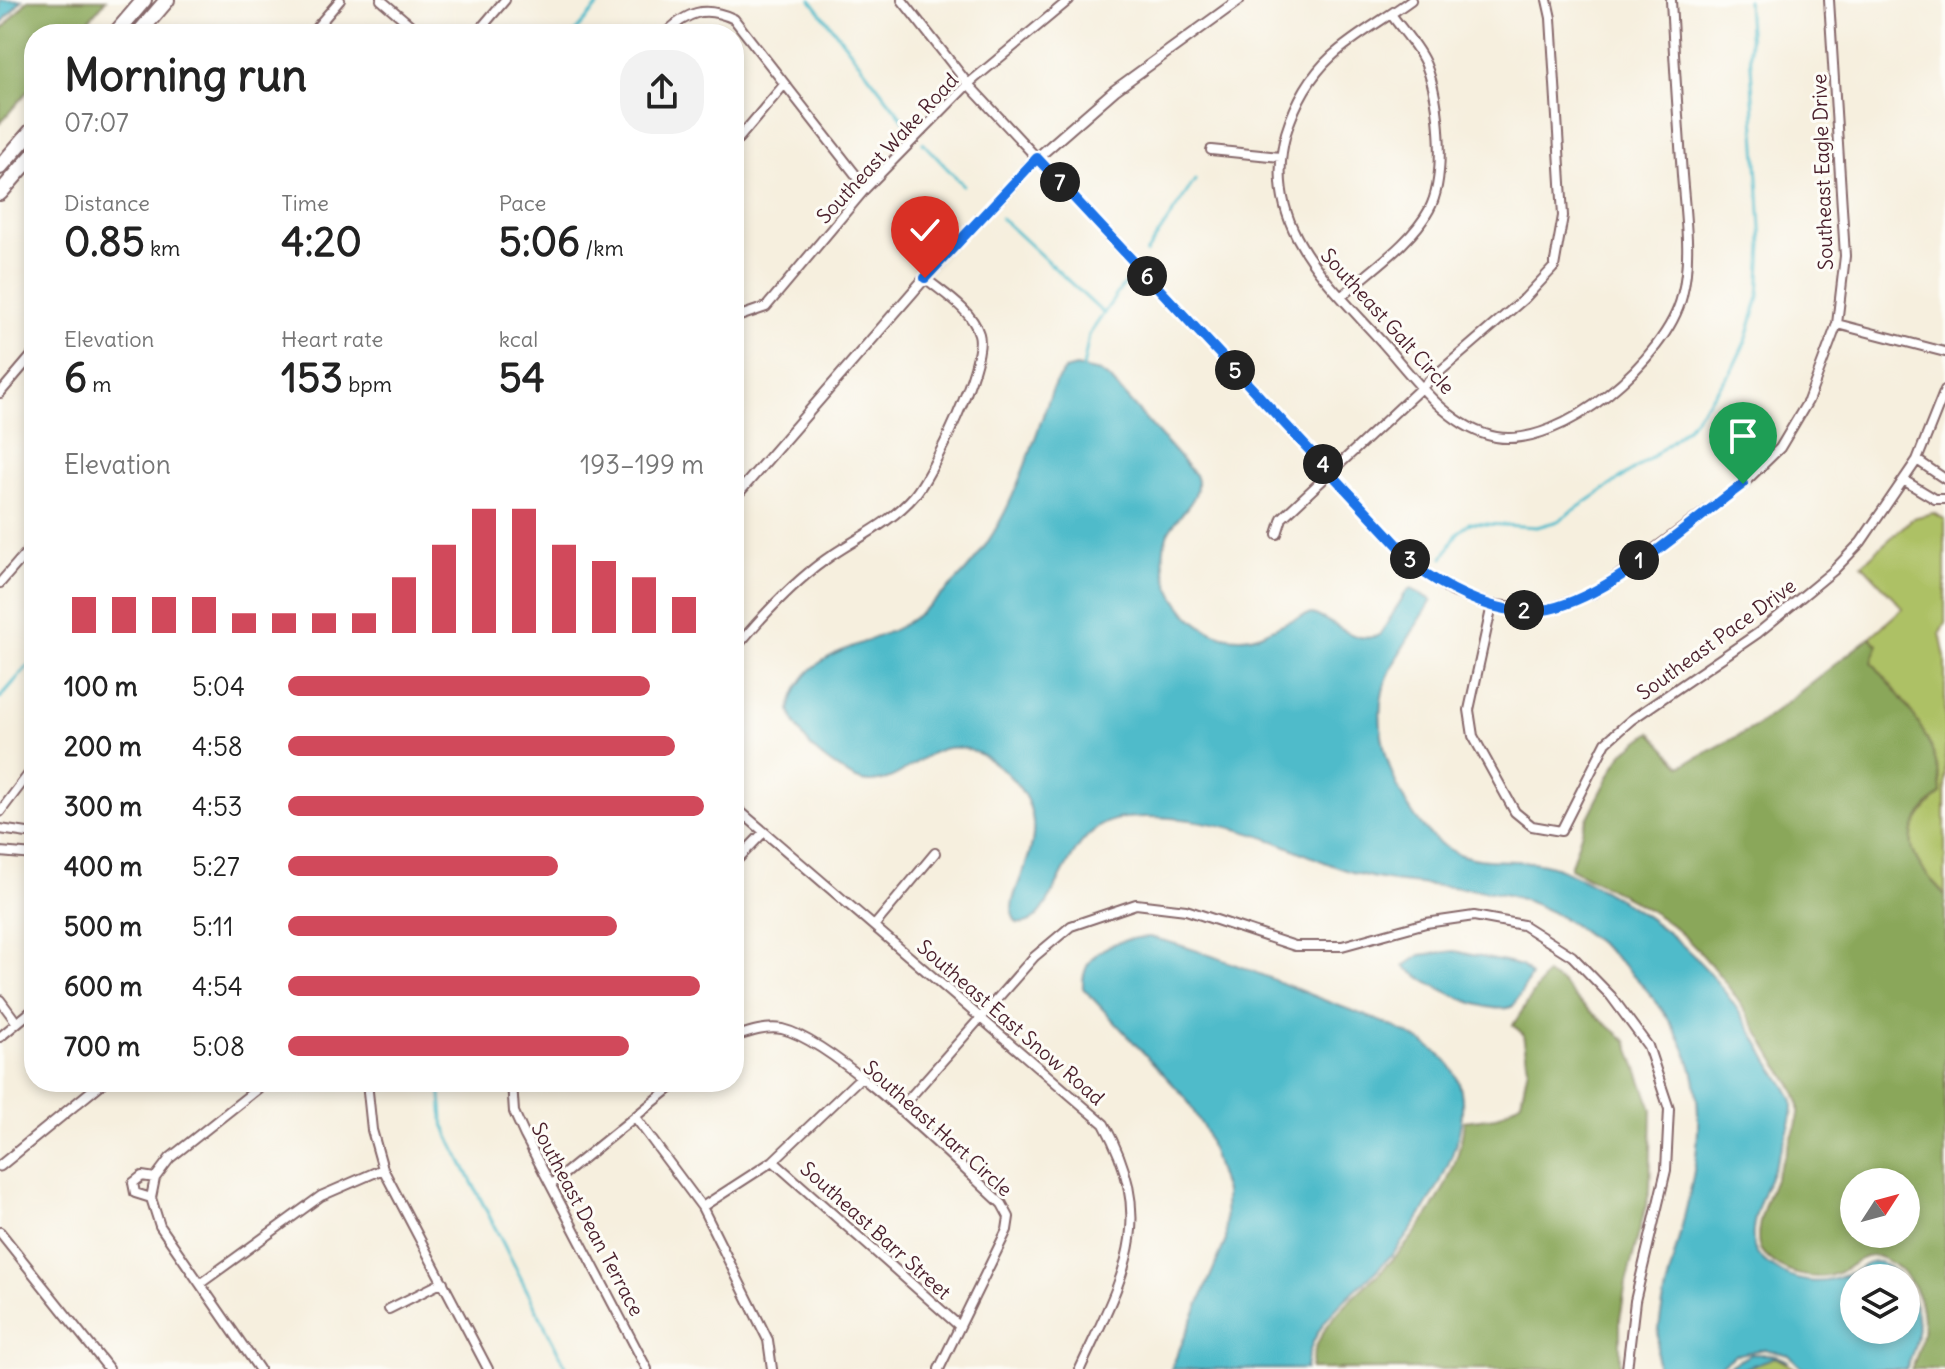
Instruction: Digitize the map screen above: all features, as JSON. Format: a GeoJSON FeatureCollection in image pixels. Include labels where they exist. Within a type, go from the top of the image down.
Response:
{"type":"FeatureCollection","features":[{"type":"Feature","properties":{"kind":"highway"},"geometry":{"type":"LineString","coordinates":[[124,24],[144,0]]}},
{"type":"Feature","properties":{"kind":"highway"},"geometry":{"type":"LineString","coordinates":[[147,24],[167,0]]}},
{"type":"Feature","properties":{"kind":"highway"},"geometry":{"type":"LineString","coordinates":[[0,167],[24,139]]}},
{"type":"Feature","properties":{"kind":"highway"},"geometry":{"type":"LineString","coordinates":[[0,193],[24,165]]}},
{"type":"Feature","properties":{"kind":"street"},"geometry":{"type":"LineString","coordinates":[[320,24],[340,0]]}},
{"type":"Feature","properties":{"kind":"street"},"geometry":{"type":"LineString","coordinates":[[381,0],[409,24]]}},
{"type":"Feature","properties":{"kind":"street"},"geometry":{"type":"LineString","coordinates":[[485,24],[505,0]]}},
{"type":"Feature","properties":{"kind":"street","name":"Southeast Eagle Drive"},"geometry":{"type":"LineString","coordinates":[[902,0],[968,84],[1423,572],[1453,592],[1492,605],[1548,609],[1594,593],[1743,484],[1780,448],[1808,401],[1837,324],[1845,256],[1829,0]]}},
{"type":"Feature","properties":{"kind":"street"},"geometry":{"type":"LineString","coordinates":[[744,486],[925,278],[1037,158],[1115,90],[1239,0]]}},
{"type":"Feature","properties":{"kind":"street","name":"Southeast Galt Circle"},"geometry":{"type":"LineString","coordinates":[[1411,0],[1332,56],[1315,76],[1292,114],[1280,157],[1280,191],[1290,226],[1309,261],[1422,387],[1455,417],[1478,431],[1497,437],[1543,433],[1563,423],[1635,371],[1668,332],[1682,298],[1687,252],[1671,0]]}},
{"type":"Feature","properties":{"kind":"street"},"geometry":{"type":"LineString","coordinates":[[1277,534],[1282,518],[1422,387],[1525,298],[1554,267],[1563,216],[1551,18],[1547,0]]}},
{"type":"Feature","properties":{"kind":"street","name":"Southeast Wake Road"},"geometry":{"type":"LineString","coordinates":[[744,315],[766,307],[866,188],[968,84],[1062,2]]}},
{"type":"Feature","properties":{"kind":"street"},"geometry":{"type":"LineString","coordinates":[[678,24],[693,12],[715,10],[739,24]]}},
{"type":"Feature","properties":{"kind":"street"},"geometry":{"type":"LineString","coordinates":[[1341,297],[1417,228],[1430,208],[1438,174],[1436,100],[1425,63],[1391,14]]}},
{"type":"Feature","properties":{"kind":"street"},"geometry":{"type":"LineString","coordinates":[[744,29],[783,86],[866,188]]}},
{"type":"Feature","properties":{"kind":"street"},"geometry":{"type":"LineString","coordinates":[[744,132],[783,86]]}},
{"type":"Feature","properties":{"kind":"street"},"geometry":{"type":"LineString","coordinates":[[1211,150],[1280,157]]}},
{"type":"Feature","properties":{"kind":"street"},"geometry":{"type":"LineString","coordinates":[[744,639],[793,586],[914,497],[935,459],[963,402],[978,362],[979,335],[963,309],[925,278]]}},
{"type":"Feature","properties":{"kind":"street"},"geometry":{"type":"LineString","coordinates":[[1837,324],[1945,352]]}},
{"type":"Feature","properties":{"kind":"street"},"geometry":{"type":"LineString","coordinates":[[0,393],[24,365]]}},
{"type":"Feature","properties":{"kind":"street","name":"Southeast Pace Drive"},"geometry":{"type":"LineString","coordinates":[[1492,605],[1469,710],[1473,736],[1515,812],[1532,826],[1561,831],[1606,742],[1631,720],[1758,633],[1833,571],[1861,542],[1917,460],[1945,390]]}},
{"type":"Feature","properties":{"kind":"street"},"geometry":{"type":"LineString","coordinates":[[1917,460],[1945,479]]}},
{"type":"Feature","properties":{"kind":"street"},"geometry":{"type":"LineString","coordinates":[[1905,481],[1935,499],[1945,499]]}},
{"type":"Feature","properties":{"kind":"street"},"geometry":{"type":"LineString","coordinates":[[0,583],[24,555]]}},
{"type":"Feature","properties":{"kind":"street"},"geometry":{"type":"LineString","coordinates":[[0,812],[24,780]]}},
{"type":"Feature","properties":{"kind":"street","name":"Southeast East Snow Road"},"geometry":{"type":"LineString","coordinates":[[744,815],[982,1016],[1104,1124],[1121,1155],[1130,1185],[1133,1217],[1129,1252],[1080,1369]]}},
{"type":"Feature","properties":{"kind":"street"},"geometry":{"type":"LineString","coordinates":[[0,829],[24,833]]}},
{"type":"Feature","properties":{"kind":"street"},"geometry":{"type":"LineString","coordinates":[[744,853],[763,833]]}},
{"type":"Feature","properties":{"kind":"street"},"geometry":{"type":"LineString","coordinates":[[0,852],[24,854]]}},
{"type":"Feature","properties":{"kind":"street"},"geometry":{"type":"LineString","coordinates":[[874,926],[935,853]]}},
{"type":"Feature","properties":{"kind":"street"},"geometry":{"type":"LineString","coordinates":[[899,1110],[1034,957],[1071,926],[1136,904],[1186,910],[1295,946],[1342,946],[1426,923],[1474,916],[1523,925],[1572,956],[1611,996],[1648,1046],[1669,1109],[1666,1170],[1635,1301],[1627,1369]]}},
{"type":"Feature","properties":{"kind":"street"},"geometry":{"type":"LineString","coordinates":[[0,1000],[17,1023]]}},
{"type":"Feature","properties":{"kind":"street"},"geometry":{"type":"LineString","coordinates":[[0,1037],[24,1017]]}},
{"type":"Feature","properties":{"kind":"street","name":"Southeast Hart Circle"},"geometry":{"type":"LineString","coordinates":[[744,1034],[780,1029],[806,1038],[899,1110],[1002,1204],[1009,1217],[1007,1230],[957,1324],[939,1369]]}},
{"type":"Feature","properties":{"kind":"street"},"geometry":{"type":"LineString","coordinates":[[702,1207],[773,1161],[860,1078]]}},
{"type":"Feature","properties":{"kind":"street"},"geometry":{"type":"LineString","coordinates":[[0,1166],[91,1092]]}},
{"type":"Feature","properties":{"kind":"street"},"geometry":{"type":"LineString","coordinates":[[253,1092],[170,1158],[155,1178],[151,1198],[160,1226],[259,1369]]}},
{"type":"Feature","properties":{"kind":"street"},"geometry":{"type":"LineString","coordinates":[[368,1092],[372,1130],[383,1169],[488,1369]]}},
{"type":"Feature","properties":{"kind":"street","name":"Southeast Dean Terrace"},"geometry":{"type":"LineString","coordinates":[[513,1092],[514,1112],[647,1369]]}},
{"type":"Feature","properties":{"kind":"street"},"geometry":{"type":"LineString","coordinates":[[553,1183],[666,1092]]}},
{"type":"Feature","properties":{"kind":"street"},"geometry":{"type":"LineString","coordinates":[[635,1117],[684,1178],[702,1207],[768,1340],[772,1369]]}},
{"type":"Feature","properties":{"kind":"street","name":"Southeast Barr Street"},"geometry":{"type":"LineString","coordinates":[[773,1161],[957,1324]]}},
{"type":"Feature","properties":{"kind":"street"},"geometry":{"type":"LineString","coordinates":[[201,1283],[321,1196],[383,1169]]}},
{"type":"Feature","properties":{"kind":"street"},"geometry":{"type":"LineString","coordinates":[[151,1198],[139,1196],[132,1189],[133,1183],[142,1176],[155,1178]]}},
{"type":"Feature","properties":{"kind":"street"},"geometry":{"type":"LineString","coordinates":[[0,1232],[109,1369]]}},
{"type":"Feature","properties":{"kind":"street"},"geometry":{"type":"LineString","coordinates":[[389,1309],[443,1282]]}},
{"type":"Feature","properties":{"kind":"green space"},"geometry":{"type":"Polygon","coordinates":[[[28,0],[106,0],[86,24],[24,24],[24,95],[0,123],[0,32],[28,0]]]}},
{"type":"Feature","properties":{"kind":"green space"},"geometry":{"type":"Polygon","coordinates":[[[1933,513],[1945,519],[1945,623],[1940,633],[1945,658],[1945,895],[1922,869],[1912,845],[1912,833],[1917,821],[1941,793],[1934,756],[1907,706],[1871,662],[1878,645],[1870,637],[1903,608],[1862,564],[1913,518],[1933,513]]]}},
{"type":"Feature","properties":{"kind":"green space"},"geometry":{"type":"Polygon","coordinates":[[[1870,637],[1878,645],[1872,662],[1895,690],[1927,739],[1939,774],[1941,793],[1917,821],[1912,833],[1912,845],[1922,869],[1945,895],[1945,1369],[1911,1369],[1923,1330],[1920,1264],[1893,1264],[1879,1257],[1868,1256],[1853,1264],[1840,1264],[1840,1272],[1820,1277],[1788,1271],[1762,1252],[1758,1240],[1759,1224],[1799,1114],[1794,1089],[1727,985],[1686,938],[1647,909],[1570,868],[1584,825],[1623,753],[1651,732],[1681,766],[1755,727],[1870,637]]]}},
{"type":"Feature","properties":{"kind":"green space"},"geometry":{"type":"Polygon","coordinates":[[[1546,974],[1562,983],[1579,1002],[1627,1041],[1652,1110],[1650,1190],[1626,1283],[1620,1319],[1620,1369],[1311,1369],[1314,1351],[1331,1321],[1395,1257],[1431,1211],[1456,1158],[1464,1121],[1496,1117],[1521,1101],[1528,1067],[1523,1034],[1513,1025],[1546,974]]]}},
{"type":"Feature","properties":{"kind":"green space"},"geometry":{"type":"Polygon","coordinates":[[[1775,1357],[1796,1369],[1742,1369],[1775,1357]]]}},
{"type":"Feature","properties":{"kind":"water"},"geometry":{"type":"Polygon","coordinates":[[[0,0],[22,0],[0,25],[0,0]]]}},
{"type":"Feature","properties":{"kind":"water"},"geometry":{"type":"Polygon","coordinates":[[[1076,367],[1100,372],[1111,380],[1195,475],[1197,483],[1193,498],[1168,533],[1164,551],[1165,570],[1179,604],[1207,629],[1224,636],[1251,637],[1312,614],[1353,635],[1371,638],[1380,635],[1406,592],[1411,589],[1432,600],[1392,669],[1383,691],[1380,712],[1387,759],[1408,806],[1438,842],[1456,853],[1481,859],[1550,865],[1598,887],[1657,925],[1707,970],[1749,1026],[1793,1101],[1787,1135],[1756,1214],[1753,1231],[1755,1250],[1765,1261],[1790,1277],[1826,1281],[1840,1277],[1840,1344],[1915,1344],[1906,1369],[1803,1369],[1789,1355],[1764,1349],[1735,1355],[1716,1369],[1657,1369],[1658,1333],[1664,1298],[1696,1158],[1698,1121],[1695,1083],[1686,1053],[1671,1023],[1650,994],[1625,966],[1567,921],[1507,895],[1371,877],[1238,830],[1181,819],[1143,817],[1125,818],[1103,825],[1086,838],[1072,856],[1042,910],[1031,921],[1017,923],[1012,910],[1033,836],[1031,813],[1021,789],[997,765],[975,751],[956,747],[939,750],[895,776],[879,781],[862,781],[849,776],[816,752],[801,733],[790,710],[796,690],[806,675],[833,655],[884,634],[920,613],[970,566],[1002,518],[1055,383],[1065,370],[1076,367]]]}},
{"type":"Feature","properties":{"kind":"water"},"geometry":{"type":"Polygon","coordinates":[[[1150,937],[1237,965],[1399,1029],[1441,1056],[1456,1076],[1462,1101],[1460,1128],[1439,1184],[1425,1210],[1395,1251],[1328,1318],[1310,1350],[1306,1369],[1171,1369],[1226,1240],[1225,1192],[1206,1132],[1185,1097],[1083,988],[1088,964],[1095,955],[1126,940],[1150,937]]]}},
{"type":"Feature","properties":{"kind":"water"},"geometry":{"type":"Polygon","coordinates":[[[1454,951],[1522,966],[1531,976],[1513,1006],[1489,1007],[1457,996],[1404,966],[1420,955],[1454,951]]]}},
{"type":"Feature","properties":{"kind":"water"},"geometry":{"type":"Polygon","coordinates":[[[1751,1354],[1767,1354],[1789,1362],[1775,1357],[1742,1369],[1723,1369],[1751,1354]]]}},
{"type":"Feature","properties":{"kind":"waterway"},"geometry":{"type":"LineString","coordinates":[[582,24],[603,0]]}},
{"type":"Feature","properties":{"kind":"waterway"},"geometry":{"type":"LineString","coordinates":[[811,0],[909,127]]}},
{"type":"Feature","properties":{"kind":"waterway"},"geometry":{"type":"LineString","coordinates":[[1443,558],[1457,534],[1469,523],[1537,527],[1558,521],[1651,458],[1687,428],[1731,372],[1747,338],[1759,297],[1762,244],[1747,0]]}},
{"type":"Feature","properties":{"kind":"waterway"},"geometry":{"type":"LineString","coordinates":[[923,143],[963,185]]}},
{"type":"Feature","properties":{"kind":"waterway"},"geometry":{"type":"LineString","coordinates":[[1146,253],[1195,180]]}},
{"type":"Feature","properties":{"kind":"waterway"},"geometry":{"type":"LineString","coordinates":[[1001,218],[1104,314]]}},
{"type":"Feature","properties":{"kind":"waterway"},"geometry":{"type":"LineString","coordinates":[[1083,368],[1089,335],[1128,278]]}},
{"type":"Feature","properties":{"kind":"waterway"},"geometry":{"type":"LineString","coordinates":[[0,698],[24,670]]}},
{"type":"Feature","properties":{"kind":"waterway"},"geometry":{"type":"LineString","coordinates":[[441,1092],[443,1121],[449,1137],[567,1369]]}},
{"type":"Feature","properties":{"kind":"route"},"geometry":{"type":"LineString","coordinates":[[925,278],[1037,158],[1423,572],[1453,592],[1492,605],[1519,610],[1548,609],[1594,593],[1743,484]]}}]}
